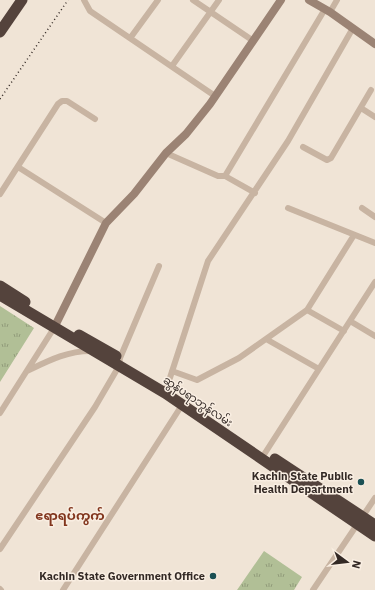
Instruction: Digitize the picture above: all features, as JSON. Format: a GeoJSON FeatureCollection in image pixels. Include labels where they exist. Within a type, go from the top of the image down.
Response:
{"type":"FeatureCollection","features":[{"type":"Feature","properties":{"kind":"highway"},"geometry":{"type":"LineString","coordinates":[[2,24],[14,0]]}},
{"type":"Feature","properties":{"kind":"highway"},"geometry":{"type":"LineString","coordinates":[[2,24],[22,0]]}},
{"type":"Feature","properties":{"kind":"highway","name":"ဆွန်ပရာဘွန်လမ်း"},"geometry":{"type":"LineString","coordinates":[[0,286],[91,350],[119,362]]}},
{"type":"Feature","properties":{"kind":"highway","name":"ဆွန်ပရာဘွန်လမ်း"},"geometry":{"type":"LineString","coordinates":[[0,295],[56,325],[166,390],[265,453],[360,521],[375,536]]}},
{"type":"Feature","properties":{"kind":"highway","name":"ဆွန်ပရာဘွန်လမ်း"},"geometry":{"type":"LineString","coordinates":[[166,390],[182,405],[360,521],[375,525]]}},
{"type":"Feature","properties":{"kind":"street"},"geometry":{"type":"LineString","coordinates":[[84,0],[90,10],[215,96]]}},
{"type":"Feature","properties":{"kind":"street"},"geometry":{"type":"LineString","coordinates":[[131,37],[158,0]]}},
{"type":"Feature","properties":{"kind":"street"},"geometry":{"type":"LineString","coordinates":[[193,0],[252,40]]}},
{"type":"Feature","properties":{"kind":"street"},"geometry":{"type":"LineString","coordinates":[[172,66],[219,0]]}},
{"type":"Feature","properties":{"kind":"street"},"geometry":{"type":"LineString","coordinates":[[0,413],[56,325],[106,223],[134,194],[166,152],[186,134],[215,96],[252,40],[281,0]]}},
{"type":"Feature","properties":{"kind":"street"},"geometry":{"type":"LineString","coordinates":[[309,0],[328,11],[375,44]]}},
{"type":"Feature","properties":{"kind":"street"},"geometry":{"type":"LineString","coordinates":[[225,176],[328,11],[337,0]]}},
{"type":"Feature","properties":{"kind":"street"},"geometry":{"type":"LineString","coordinates":[[166,390],[208,261],[255,193],[288,141],[353,28]]}},
{"type":"Feature","properties":{"kind":"street"},"geometry":{"type":"LineString","coordinates":[[303,147],[321,158],[327,160],[331,158],[371,90]]}},
{"type":"Feature","properties":{"kind":"street"},"geometry":{"type":"LineString","coordinates":[[0,194],[62,100],[67,101],[95,119]]}},
{"type":"Feature","properties":{"kind":"street"},"geometry":{"type":"LineString","coordinates":[[361,108],[375,117]]}},
{"type":"Feature","properties":{"kind":"street"},"geometry":{"type":"LineString","coordinates":[[166,152],[218,176],[225,176],[255,193]]}},
{"type":"Feature","properties":{"kind":"street"},"geometry":{"type":"LineString","coordinates":[[18,167],[106,223]]}},
{"type":"Feature","properties":{"kind":"street"},"geometry":{"type":"LineString","coordinates":[[288,208],[375,243]]}},
{"type":"Feature","properties":{"kind":"street"},"geometry":{"type":"LineString","coordinates":[[362,208],[375,217]]}},
{"type":"Feature","properties":{"kind":"street"},"geometry":{"type":"LineString","coordinates":[[172,371],[197,380],[238,358],[307,310],[354,235]]}},
{"type":"Feature","properties":{"kind":"street"},"geometry":{"type":"LineString","coordinates":[[0,549],[95,407],[119,362],[159,266]]}},
{"type":"Feature","properties":{"kind":"street"},"geometry":{"type":"LineString","coordinates":[[265,453],[375,282]]}},
{"type":"Feature","properties":{"kind":"street"},"geometry":{"type":"LineString","coordinates":[[307,310],[344,331]]}},
{"type":"Feature","properties":{"kind":"street"},"geometry":{"type":"LineString","coordinates":[[350,321],[375,336]]}},
{"type":"Feature","properties":{"kind":"street"},"geometry":{"type":"LineString","coordinates":[[266,339],[319,369]]}},
{"type":"Feature","properties":{"kind":"street"},"geometry":{"type":"LineString","coordinates":[[26,372],[55,357],[76,351],[91,350]]}},
{"type":"Feature","properties":{"kind":"street"},"geometry":{"type":"LineString","coordinates":[[63,590],[182,405]]}},
{"type":"Feature","properties":{"kind":"street"},"geometry":{"type":"LineString","coordinates":[[313,590],[375,498]]}},
{"type":"Feature","properties":{"kind":"green space"},"geometry":{"type":"Polygon","coordinates":[[[0,306],[34,328],[0,382],[0,306]]]}},
{"type":"Feature","properties":{"kind":"green space"},"geometry":{"type":"Polygon","coordinates":[[[264,551],[302,577],[294,590],[237,590],[264,551]]]}},
{"type":"Feature","properties":{"kind":"railway"},"geometry":{"type":"LineString","coordinates":[[0,99],[68,0]]}},
{"type":"Feature","properties":{"kind":"place","name":"Kachin State Public Health Department"},"geometry":{"type":"Point","coordinates":[361,482]}},
{"type":"Feature","properties":{"kind":"place","name":"Kachin State Government Office"},"geometry":{"type":"Point","coordinates":[213,576]}},
{"type":"Feature","properties":{"kind":"district","name":"ဧရာရပ်ကွက်"},"geometry":{"type":"Point","coordinates":[70,515]}}]}
